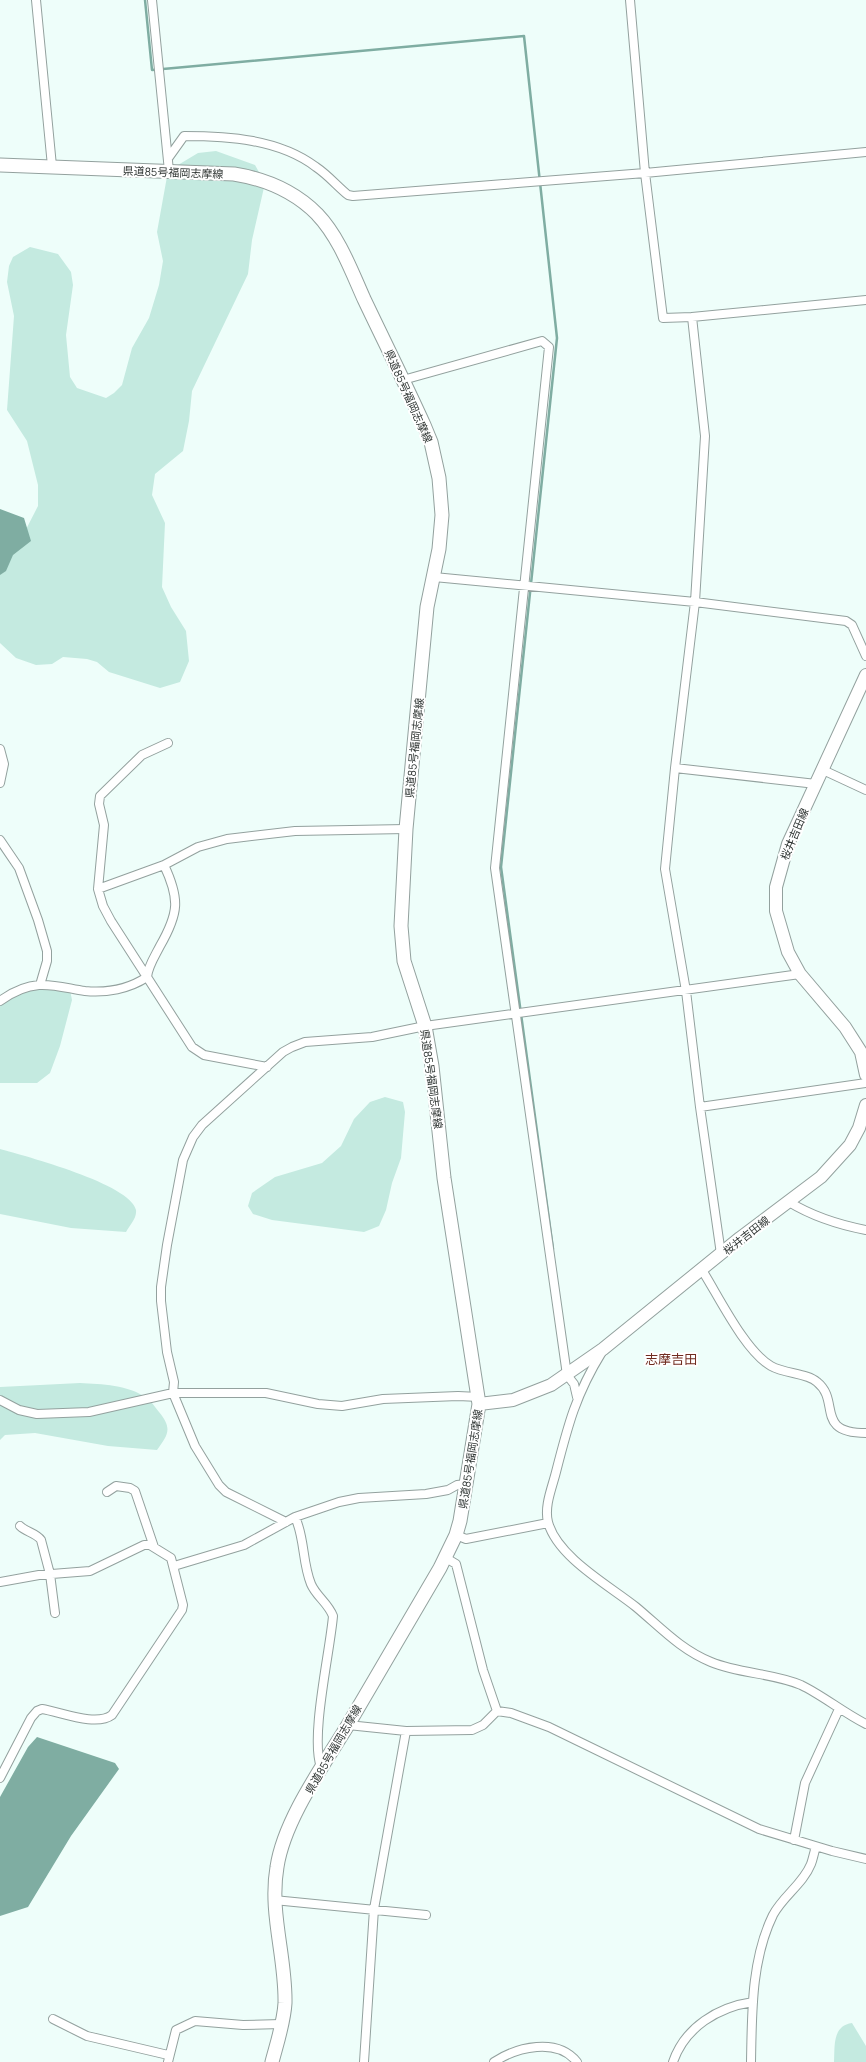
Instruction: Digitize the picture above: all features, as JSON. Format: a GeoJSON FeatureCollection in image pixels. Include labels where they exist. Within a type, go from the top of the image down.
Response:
{"type":"FeatureCollection","features":[{"type":"Feature","properties":{"kind":"main road","name":"県道85号福岡志摩線"},"geometry":{"type":"LineString","coordinates":[[0,165],[234,174],[252,177],[288,191],[306,204],[326,224],[342,252],[431,442],[440,478],[442,508],[441,532],[434,577],[427,607],[406,830],[402,888],[402,942],[408,977],[425,1026],[432,1066],[454,1252],[479,1401],[467,1484],[456,1535],[446,1558],[348,1725],[321,1767],[281,1849],[276,1873],[274,1900],[285,2004],[272,2062]]}},
{"type":"Feature","properties":{"kind":"main road","name":"桜井吉田線"},"geometry":{"type":"LineString","coordinates":[[866,676],[788,844],[776,887],[776,911],[788,952],[800,974],[845,1027],[861,1052],[866,1075]]}},
{"type":"Feature","properties":{"kind":"main road","name":"桜井吉田線"},"geometry":{"type":"LineString","coordinates":[[479,1401],[513,1400],[551,1385],[603,1349],[721,1254],[821,1177],[850,1145],[859,1128],[866,1108]]}},
{"type":"Feature","properties":{"kind":"street"},"geometry":{"type":"LineString","coordinates":[[36,0],[52,166]]}},
{"type":"Feature","properties":{"kind":"street"},"geometry":{"type":"LineString","coordinates":[[152,0],[170,171]]}},
{"type":"Feature","properties":{"kind":"street"},"geometry":{"type":"LineString","coordinates":[[630,0],[644,173],[663,318],[692,317],[866,300]]}},
{"type":"Feature","properties":{"kind":"street"},"geometry":{"type":"LineString","coordinates":[[169,157],[184,136],[220,136],[250,141],[287,152],[304,159],[316,166],[348,195],[352,196],[644,173],[866,152]]}},
{"type":"Feature","properties":{"kind":"street"},"geometry":{"type":"LineString","coordinates":[[692,317],[705,436],[695,602],[675,768],[665,869],[686,991],[700,1107],[721,1254]]}},
{"type":"Feature","properties":{"kind":"street"},"geometry":{"type":"LineString","coordinates":[[403,380],[542,341],[549,347],[495,868],[567,1375],[574,1384],[577,1397]]}},
{"type":"Feature","properties":{"kind":"street"},"geometry":{"type":"LineString","coordinates":[[434,577],[524,587],[695,602],[846,621],[852,625],[866,656]]}},
{"type":"Feature","properties":{"kind":"street"},"geometry":{"type":"LineString","coordinates":[[168,743],[142,755],[100,796],[99,804],[104,832],[98,888],[103,906],[110,921],[192,1048],[204,1055],[267,1067]]}},
{"type":"Feature","properties":{"kind":"street"},"geometry":{"type":"LineString","coordinates":[[0,749],[4,764],[0,782]]}},
{"type":"Feature","properties":{"kind":"street"},"geometry":{"type":"LineString","coordinates":[[675,768],[816,784]]}},
{"type":"Feature","properties":{"kind":"street"},"geometry":{"type":"LineString","coordinates":[[823,770],[866,790]]}},
{"type":"Feature","properties":{"kind":"street"},"geometry":{"type":"LineString","coordinates":[[98,888],[164,865],[191,850],[227,839],[295,831],[406,830]]}},
{"type":"Feature","properties":{"kind":"street"},"geometry":{"type":"LineString","coordinates":[[0,840],[19,868],[47,951],[47,961],[40,985]]}},
{"type":"Feature","properties":{"kind":"street"},"geometry":{"type":"LineString","coordinates":[[0,1001],[16,991],[40,985],[98,991],[118,989],[137,984],[147,977],[153,960],[171,926],[176,905],[174,886],[164,865]]}},
{"type":"Feature","properties":{"kind":"street"},"geometry":{"type":"LineString","coordinates":[[286,1522],[226,1492],[219,1485],[196,1446],[173,1393],[174,1382],[167,1352],[161,1287],[167,1245],[183,1160],[193,1137],[202,1125],[283,1052],[305,1042],[372,1037],[425,1026],[800,974]]}},
{"type":"Feature","properties":{"kind":"street"},"geometry":{"type":"LineString","coordinates":[[700,1107],[866,1083]]}},
{"type":"Feature","properties":{"kind":"street"},"geometry":{"type":"LineString","coordinates":[[789,1202],[798,1208],[841,1224],[866,1230]]}},
{"type":"Feature","properties":{"kind":"street"},"geometry":{"type":"LineString","coordinates":[[702,1270],[749,1346],[761,1358],[772,1366],[787,1373],[812,1379],[818,1382],[823,1389],[832,1420],[835,1424],[846,1431],[866,1433]]}},
{"type":"Feature","properties":{"kind":"street","name":"桜井吉田線"},"geometry":{"type":"LineString","coordinates":[[548,1523],[548,1505],[551,1489],[567,1428],[577,1397],[603,1349]]}},
{"type":"Feature","properties":{"kind":"street"},"geometry":{"type":"LineString","coordinates":[[0,1400],[19,1410],[37,1414],[67,1414],[97,1410],[173,1393],[266,1393],[318,1404],[342,1406],[383,1399],[458,1396],[479,1401]]}},
{"type":"Feature","properties":{"kind":"street"},"geometry":{"type":"LineString","coordinates":[[174,1566],[244,1545],[295,1517],[339,1502],[359,1498],[426,1494],[448,1490],[457,1485],[467,1484]]}},
{"type":"Feature","properties":{"kind":"street"},"geometry":{"type":"LineString","coordinates":[[107,1492],[116,1486],[130,1488],[135,1491],[154,1547]]}},
{"type":"Feature","properties":{"kind":"street"},"geometry":{"type":"LineString","coordinates":[[295,1517],[300,1528],[311,1584],[318,1595],[330,1607],[333,1616],[319,1718],[318,1759],[321,1767]]}},
{"type":"Feature","properties":{"kind":"street"},"geometry":{"type":"LineString","coordinates":[[456,1535],[466,1538],[548,1523],[561,1546],[571,1556],[637,1608],[676,1642],[691,1652],[710,1662],[727,1668],[788,1680],[803,1686],[866,1724]]}},
{"type":"Feature","properties":{"kind":"street"},"geometry":{"type":"LineString","coordinates":[[20,1526],[25,1531],[38,1536],[41,1540],[50,1574],[55,1613]]}},
{"type":"Feature","properties":{"kind":"street"},"geometry":{"type":"LineString","coordinates":[[0,1582],[50,1574],[90,1571],[144,1546],[150,1545],[171,1558],[182,1597],[182,1610],[112,1715],[106,1720],[96,1721],[42,1708],[31,1718],[0,1778]]}},
{"type":"Feature","properties":{"kind":"street"},"geometry":{"type":"LineString","coordinates":[[446,1558],[456,1564],[483,1670],[497,1711]]}},
{"type":"Feature","properties":{"kind":"street"},"geometry":{"type":"LineString","coordinates":[[794,1840],[805,1782],[839,1709]]}},
{"type":"Feature","properties":{"kind":"street"},"geometry":{"type":"LineString","coordinates":[[348,1725],[406,1731],[472,1730],[483,1725],[497,1711]]}},
{"type":"Feature","properties":{"kind":"street"},"geometry":{"type":"LineString","coordinates":[[497,1711],[511,1713],[549,1727],[737,1819],[816,1847],[866,1859]]}},
{"type":"Feature","properties":{"kind":"street"},"geometry":{"type":"LineString","coordinates":[[364,2062],[374,1909],[406,1731]]}},
{"type":"Feature","properties":{"kind":"street"},"geometry":{"type":"LineString","coordinates":[[751,2062],[753,2002],[758,1967],[766,1931],[780,1904],[804,1876],[811,1865],[816,1847]]}},
{"type":"Feature","properties":{"kind":"street"},"geometry":{"type":"LineString","coordinates":[[274,1900],[426,1915]]}},
{"type":"Feature","properties":{"kind":"street"},"geometry":{"type":"LineString","coordinates":[[673,2062],[684,2041],[702,2021],[715,2014],[753,2002]]}},
{"type":"Feature","properties":{"kind":"street"},"geometry":{"type":"LineString","coordinates":[[52,2019],[87,2036],[168,2058],[176,2030],[195,2021],[244,2025],[281,2024]]}},
{"type":"Feature","properties":{"kind":"street"},"geometry":{"type":"LineString","coordinates":[[494,2062],[505,2055],[526,2048],[563,2050],[570,2054],[577,2062]]}},
{"type":"Feature","properties":{"kind":"shaded area"},"geometry":{"type":"Polygon","coordinates":[[[216,151],[255,165],[265,183],[252,240],[248,274],[192,391],[189,421],[183,451],[155,474],[152,495],[165,523],[162,587],[171,607],[186,631],[189,661],[180,682],[160,688],[109,672],[97,662],[87,659],[63,657],[52,664],[36,665],[16,658],[0,643],[0,553],[18,545],[38,506],[38,485],[27,441],[7,410],[14,316],[7,282],[9,266],[13,257],[30,247],[58,254],[71,272],[73,285],[66,335],[70,377],[77,388],[106,398],[122,385],[132,348],[149,318],[159,285],[163,261],[157,232],[168,171],[198,153],[216,151]]]}},
{"type":"Feature","properties":{"kind":"shaded area"},"geometry":{"type":"Polygon","coordinates":[[[0,509],[24,518],[31,541],[13,555],[6,571],[0,575],[0,509]]]}},
{"type":"Feature","properties":{"kind":"shaded area"},"geometry":{"type":"Polygon","coordinates":[[[45,986],[70,990],[72,1000],[60,1046],[50,1073],[37,1083],[0,1083],[0,1000],[45,986]]]}},
{"type":"Feature","properties":{"kind":"shaded area"},"geometry":{"type":"Polygon","coordinates":[[[385,1097],[403,1102],[405,1112],[401,1158],[392,1183],[386,1210],[379,1226],[364,1232],[272,1220],[253,1214],[248,1206],[252,1193],[275,1177],[322,1163],[341,1146],[354,1119],[370,1102],[385,1097]]]}},
{"type":"Feature","properties":{"kind":"shaded area"},"geometry":{"type":"Polygon","coordinates":[[[0,1149],[76,1172],[116,1190],[130,1200],[136,1210],[133,1221],[126,1232],[71,1228],[0,1214],[0,1149]]]}},
{"type":"Feature","properties":{"kind":"shaded area"},"geometry":{"type":"Polygon","coordinates":[[[80,1383],[106,1385],[132,1390],[148,1399],[166,1422],[167,1427],[164,1440],[157,1450],[108,1446],[35,1433],[5,1435],[0,1440],[0,1387],[80,1383]]]}},
{"type":"Feature","properties":{"kind":"shaded area"},"geometry":{"type":"Polygon","coordinates":[[[37,1737],[115,1763],[119,1769],[71,1836],[28,1907],[0,1916],[0,1797],[28,1747],[37,1737]]]}},
{"type":"Feature","properties":{"kind":"shaded area"},"geometry":{"type":"Polygon","coordinates":[[[852,2023],[866,2046],[866,2062],[834,2062],[835,2043],[838,2032],[841,2028],[852,2023]]]}},
{"type":"Feature","properties":{"kind":"waterway"},"geometry":{"type":"LineString","coordinates":[[145,0],[152,70],[524,36],[557,338],[501,867],[553,1249]]}},
{"type":"Feature","properties":{"kind":"district","name":"志摩吉田"},"geometry":{"type":"Point","coordinates":[671,1359]}}]}
